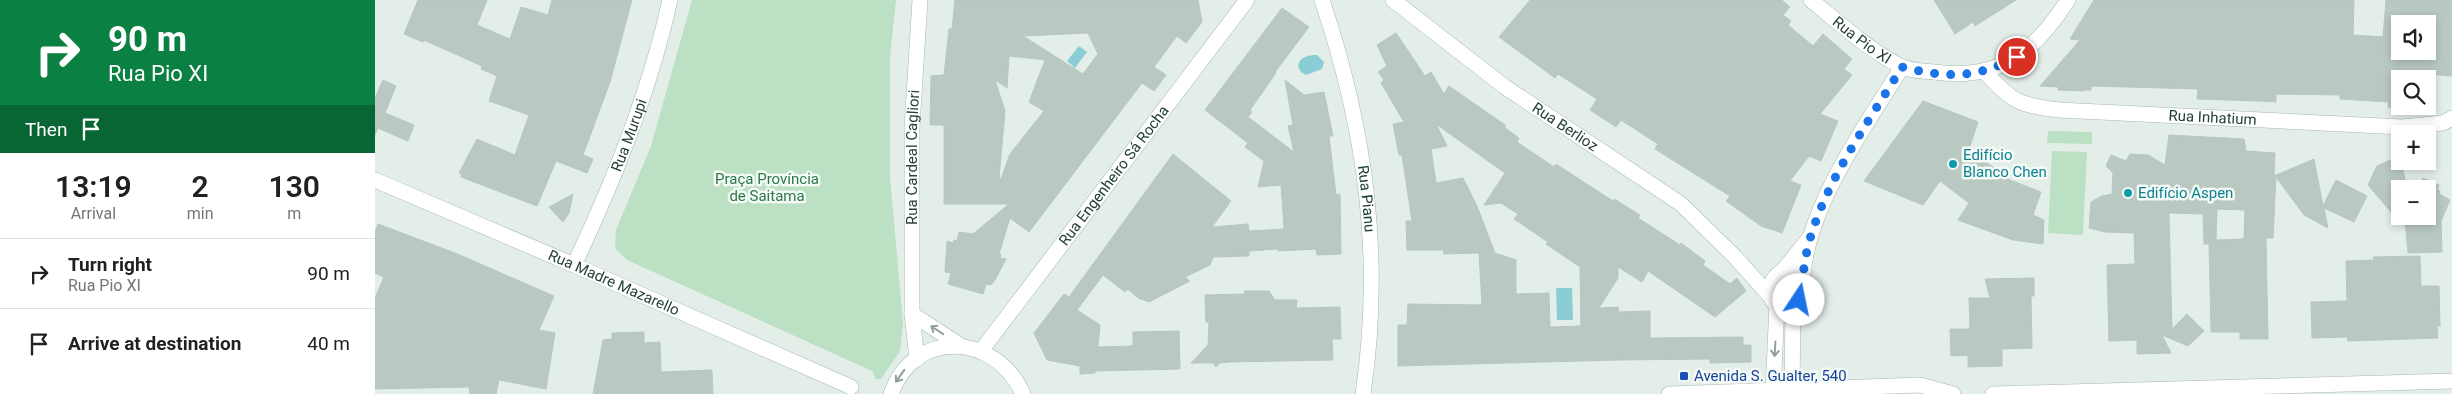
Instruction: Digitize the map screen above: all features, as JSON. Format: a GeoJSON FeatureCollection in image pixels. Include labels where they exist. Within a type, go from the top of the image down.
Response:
{"type":"FeatureCollection","features":[{"type":"Feature","properties":{"kind":"street","name":"Rua Murupi"},"geometry":{"type":"LineString","coordinates":[[574,265],[594,222],[645,91],[670,0]]}},
{"type":"Feature","properties":{"kind":"street","name":"Rua Cardeal Cagliori"},"geometry":{"type":"LineString","coordinates":[[917,358],[913,314],[911,127],[920,0]]}},
{"type":"Feature","properties":{"kind":"street","name":"Rua Engenheiro Sá Rocha"},"geometry":{"type":"LineString","coordinates":[[981,351],[1247,0]]}},
{"type":"Feature","properties":{"kind":"street","name":"Rua Berlioz"},"geometry":{"type":"LineString","coordinates":[[1393,0],[1505,87],[1594,144],[1681,204],[1735,257],[1774,300]]}},
{"type":"Feature","properties":{"kind":"street","name":"Rua Pio XI"},"geometry":{"type":"LineString","coordinates":[[1811,0],[1874,50],[1902,67],[1948,75],[1985,72],[2017,57],[2031,48],[2048,30],[2068,0]]}},
{"type":"Feature","properties":{"kind":"street","name":"Rua Pianu"},"geometry":{"type":"LineString","coordinates":[[1326,3],[1359,135],[1370,212],[1372,260],[1371,335],[1363,394]]}},
{"type":"Feature","properties":{"kind":"street"},"geometry":{"type":"LineString","coordinates":[[1774,300],[1785,307],[1793,306],[1803,293],[1810,236],[1823,202],[1902,67]]}},
{"type":"Feature","properties":{"kind":"street","name":"Rua Inhatium"},"geometry":{"type":"LineString","coordinates":[[1985,72],[2006,95],[2021,103],[2059,110],[2402,127],[2443,123],[2452,118]]}},
{"type":"Feature","properties":{"kind":"street","name":"Rua Madre Mazarello"},"geometry":{"type":"LineString","coordinates":[[375,180],[851,387]]}},
{"type":"Feature","properties":{"kind":"street"},"geometry":{"type":"LineString","coordinates":[[1773,392],[1774,300],[1769,287],[1810,236]]}},
{"type":"Feature","properties":{"kind":"street","name":"Rua Berlioz"},"geometry":{"type":"LineString","coordinates":[[1735,257],[1778,275]]}},
{"type":"Feature","properties":{"kind":"street"},"geometry":{"type":"LineString","coordinates":[[1778,275],[1791,273],[1798,277],[1803,284]]}},
{"type":"Feature","properties":{"kind":"street"},"geometry":{"type":"LineString","coordinates":[[1792,392],[1793,306]]}},
{"type":"Feature","properties":{"kind":"street"},"geometry":{"type":"LineString","coordinates":[[913,314],[961,346],[981,351],[1002,363],[1011,372],[1023,394]]}},
{"type":"Feature","properties":{"kind":"street"},"geometry":{"type":"LineString","coordinates":[[891,394],[899,377],[917,358],[938,349],[961,346]]}},
{"type":"Feature","properties":{"kind":"street"},"geometry":{"type":"LineString","coordinates":[[1993,394],[2091,393],[2452,381]]}},
{"type":"Feature","properties":{"kind":"street"},"geometry":{"type":"LineString","coordinates":[[1669,394],[1792,392],[1920,385],[1953,394]]}},
{"type":"Feature","properties":{"kind":"green space","name":"Praça Província de Saitama"},"geometry":{"type":"Polygon","coordinates":[[[692,0],[896,0],[890,57],[890,176],[903,322],[900,351],[881,379],[876,379],[872,371],[627,260],[615,248],[616,230],[651,146],[692,0]]]}},
{"type":"Feature","properties":{"kind":"green space"},"geometry":{"type":"Polygon","coordinates":[[[2048,131],[2092,132],[2092,144],[2047,143],[2048,131]]]}},
{"type":"Feature","properties":{"kind":"green space"},"geometry":{"type":"Polygon","coordinates":[[[2052,151],[2087,152],[2083,235],[2048,233],[2052,151]]]}},
{"type":"Feature","properties":{"kind":"water"},"geometry":{"type":"Polygon","coordinates":[[[1079,46],[1087,52],[1075,68],[1067,61],[1079,46]]]}},
{"type":"Feature","properties":{"kind":"water"},"geometry":{"type":"Polygon","coordinates":[[[1317,55],[1324,62],[1322,69],[1306,75],[1301,72],[1298,66],[1300,60],[1307,56],[1317,55]]]}},
{"type":"Feature","properties":{"kind":"water"},"geometry":{"type":"Polygon","coordinates":[[[1556,288],[1572,288],[1573,320],[1557,320],[1556,288]]]}},
{"type":"Feature","properties":{"kind":"building"},"geometry":{"type":"Polygon","coordinates":[[[418,0],[487,0],[477,25],[510,39],[521,7],[548,15],[552,0],[632,0],[610,82],[583,155],[593,159],[587,173],[556,161],[537,206],[461,177],[462,174],[459,173],[477,139],[515,155],[529,115],[489,101],[497,76],[481,69],[482,66],[424,40],[423,42],[404,34],[418,0]]]}},
{"type":"Feature","properties":{"kind":"building"},"geometry":{"type":"Polygon","coordinates":[[[955,0],[1198,0],[1202,22],[1186,43],[1177,36],[1154,67],[1166,75],[1154,91],[1142,83],[1029,232],[1010,218],[999,254],[1001,254],[1000,258],[1006,259],[991,285],[986,284],[983,294],[948,284],[951,273],[945,272],[947,241],[953,243],[954,240],[957,241],[959,232],[973,234],[1009,204],[944,204],[944,125],[930,125],[931,76],[944,75],[949,29],[952,29],[955,0]],[[1088,33],[1023,36],[1083,74],[1098,54],[1088,33]],[[1009,56],[1007,88],[995,80],[1005,111],[999,178],[1001,179],[1010,154],[1044,111],[1029,102],[1045,60],[1009,56]]]}},
{"type":"Feature","properties":{"kind":"building"},"geometry":{"type":"Polygon","coordinates":[[[1530,0],[1782,0],[1790,7],[1783,15],[1791,21],[1788,25],[1813,46],[1823,34],[1852,59],[1844,69],[1852,75],[1820,114],[1838,121],[1821,161],[1809,156],[1790,181],[1801,185],[1782,233],[1761,226],[1726,201],[1730,196],[1655,149],[1658,144],[1621,120],[1616,127],[1590,110],[1597,99],[1558,74],[1555,78],[1499,37],[1530,0]]]}},
{"type":"Feature","properties":{"kind":"building"},"geometry":{"type":"Polygon","coordinates":[[[1934,0],[2016,0],[1975,26],[1973,22],[1955,34],[1934,0]]]}},
{"type":"Feature","properties":{"kind":"building"},"geometry":{"type":"Polygon","coordinates":[[[2094,0],[2354,0],[2353,35],[2383,37],[2386,0],[2452,0],[2452,76],[2436,75],[2436,70],[2391,70],[2391,107],[2388,107],[2389,102],[2340,99],[2340,95],[2276,94],[2276,102],[2197,99],[2198,89],[2091,86],[2091,90],[2083,91],[2058,90],[2058,87],[2040,86],[2080,40],[2070,39],[2094,0]]]}},
{"type":"Feature","properties":{"kind":"building"},"geometry":{"type":"Polygon","coordinates":[[[1282,8],[1309,27],[1275,72],[1250,110],[1252,112],[1248,117],[1294,152],[1288,126],[1293,125],[1285,80],[1304,95],[1324,92],[1333,136],[1329,136],[1336,195],[1340,194],[1341,254],[1317,255],[1316,249],[1278,251],[1278,249],[1249,251],[1249,256],[1213,257],[1210,265],[1185,277],[1190,281],[1149,302],[1138,298],[1128,289],[1125,292],[1103,275],[1077,310],[1100,325],[1098,347],[1133,346],[1133,332],[1179,331],[1180,369],[1095,371],[1095,373],[1080,374],[1080,366],[1047,360],[1034,333],[1064,294],[1069,297],[1173,154],[1231,201],[1212,227],[1248,224],[1249,231],[1283,229],[1281,185],[1258,187],[1264,161],[1245,147],[1248,143],[1205,110],[1282,8]]]}},
{"type":"Feature","properties":{"kind":"building"},"geometry":{"type":"Polygon","coordinates":[[[1396,33],[1425,76],[1431,72],[1444,94],[1449,86],[1505,125],[1505,128],[1519,138],[1517,142],[1554,167],[1556,164],[1613,201],[1614,199],[1640,215],[1638,218],[1680,245],[1681,243],[1705,261],[1703,265],[1730,284],[1737,278],[1746,291],[1715,317],[1648,271],[1642,282],[1618,267],[1618,278],[1599,308],[1618,307],[1619,312],[1650,311],[1650,338],[1743,337],[1743,345],[1751,345],[1751,362],[1710,363],[1710,359],[1619,360],[1398,366],[1398,325],[1407,325],[1408,304],[1482,305],[1479,253],[1444,254],[1443,250],[1407,250],[1406,221],[1412,221],[1402,155],[1399,155],[1393,124],[1404,122],[1381,83],[1384,80],[1378,72],[1387,66],[1377,45],[1396,33]],[[1436,124],[1447,146],[1431,149],[1436,183],[1463,178],[1477,206],[1495,253],[1516,260],[1516,294],[1549,293],[1550,327],[1581,326],[1580,267],[1514,219],[1518,214],[1501,203],[1484,205],[1505,173],[1436,124]]]}},
{"type":"Feature","properties":{"kind":"building"},"geometry":{"type":"Polygon","coordinates":[[[383,80],[396,86],[385,113],[414,125],[408,141],[378,128],[375,135],[375,98],[383,80]]]}},
{"type":"Feature","properties":{"kind":"building"},"geometry":{"type":"Polygon","coordinates":[[[1923,101],[1978,122],[1969,149],[2010,180],[2041,192],[2033,215],[2044,220],[2043,244],[2013,240],[1958,220],[1969,203],[1940,181],[1923,205],[1864,181],[1923,101]]]}},
{"type":"Feature","properties":{"kind":"building"},"geometry":{"type":"Polygon","coordinates":[[[2169,135],[2244,139],[2246,151],[2275,153],[2274,176],[2314,159],[2323,206],[2336,180],[2367,196],[2354,222],[2324,208],[2328,228],[2304,215],[2276,177],[2273,238],[2266,238],[2268,339],[2240,339],[2240,332],[2211,332],[2209,244],[2204,244],[2203,214],[2169,213],[2172,329],[2187,314],[2204,331],[2188,346],[2162,335],[2171,353],[2137,354],[2137,340],[2109,341],[2107,265],[2135,264],[2134,233],[2105,232],[2089,228],[2091,202],[2102,196],[2112,194],[2113,173],[2106,166],[2111,155],[2126,161],[2130,154],[2148,155],[2165,165],[2169,135]],[[2217,209],[2216,240],[2244,239],[2245,210],[2217,209]]]}},
{"type":"Feature","properties":{"kind":"building"},"geometry":{"type":"Polygon","coordinates":[[[2391,160],[2391,170],[2403,170],[2405,180],[2391,180],[2391,212],[2368,185],[2377,166],[2391,160]]]}},
{"type":"Feature","properties":{"kind":"building"},"geometry":{"type":"Polygon","coordinates":[[[2436,184],[2439,185],[2437,189],[2440,191],[2439,194],[2450,200],[2441,221],[2442,252],[2408,253],[2405,225],[2436,225],[2436,184]]]}},
{"type":"Feature","properties":{"kind":"building"},"geometry":{"type":"Polygon","coordinates":[[[573,194],[569,213],[563,222],[549,207],[573,194]]]}},
{"type":"Feature","properties":{"kind":"building"},"geometry":{"type":"Polygon","coordinates":[[[378,224],[455,253],[554,296],[539,330],[555,333],[546,389],[499,380],[496,394],[470,394],[469,387],[375,389],[375,298],[384,277],[375,273],[375,232],[378,224]]]}},
{"type":"Feature","properties":{"kind":"building"},"geometry":{"type":"Polygon","coordinates":[[[2420,256],[2421,286],[2439,286],[2440,326],[2437,326],[2438,338],[2348,341],[2347,337],[2312,338],[2311,302],[2347,301],[2346,261],[2374,260],[2373,257],[2420,256]]]}},
{"type":"Feature","properties":{"kind":"building"},"geometry":{"type":"Polygon","coordinates":[[[2034,278],[2034,296],[2031,296],[2032,348],[2002,349],[2002,366],[1968,367],[1968,355],[1951,356],[1950,329],[1970,329],[1969,298],[1990,298],[1985,279],[2034,278]]]}},
{"type":"Feature","properties":{"kind":"building"},"geometry":{"type":"Polygon","coordinates":[[[1244,291],[1269,291],[1275,300],[1297,300],[1296,308],[1340,307],[1341,339],[1332,339],[1333,360],[1230,362],[1220,363],[1216,367],[1213,363],[1191,363],[1208,345],[1209,323],[1206,322],[1205,295],[1245,294],[1244,291]]]}},
{"type":"Feature","properties":{"kind":"building"},"geometry":{"type":"Polygon","coordinates":[[[644,332],[644,343],[660,342],[661,372],[712,370],[713,394],[593,394],[603,340],[612,339],[612,333],[644,332]]]}},
{"type":"Feature","properties":{"kind":"place","name":"Edifício Blanco Chen"},"geometry":{"type":"Point","coordinates":[1953,164]}},
{"type":"Feature","properties":{"kind":"place","name":"Edifício Aspen"},"geometry":{"type":"Point","coordinates":[2128,193]}},
{"type":"Feature","properties":{"kind":"place","name":"Avenida S. Gualter, 540"},"geometry":{"type":"Point","coordinates":[1684,376]}},
{"type":"Feature","properties":{"kind":"route"},"geometry":{"type":"LineString","coordinates":[[1799,300],[1803,293],[1810,236],[1823,202],[1902,67],[1948,75],[1965,75],[1985,72],[2017,57]]}}]}
